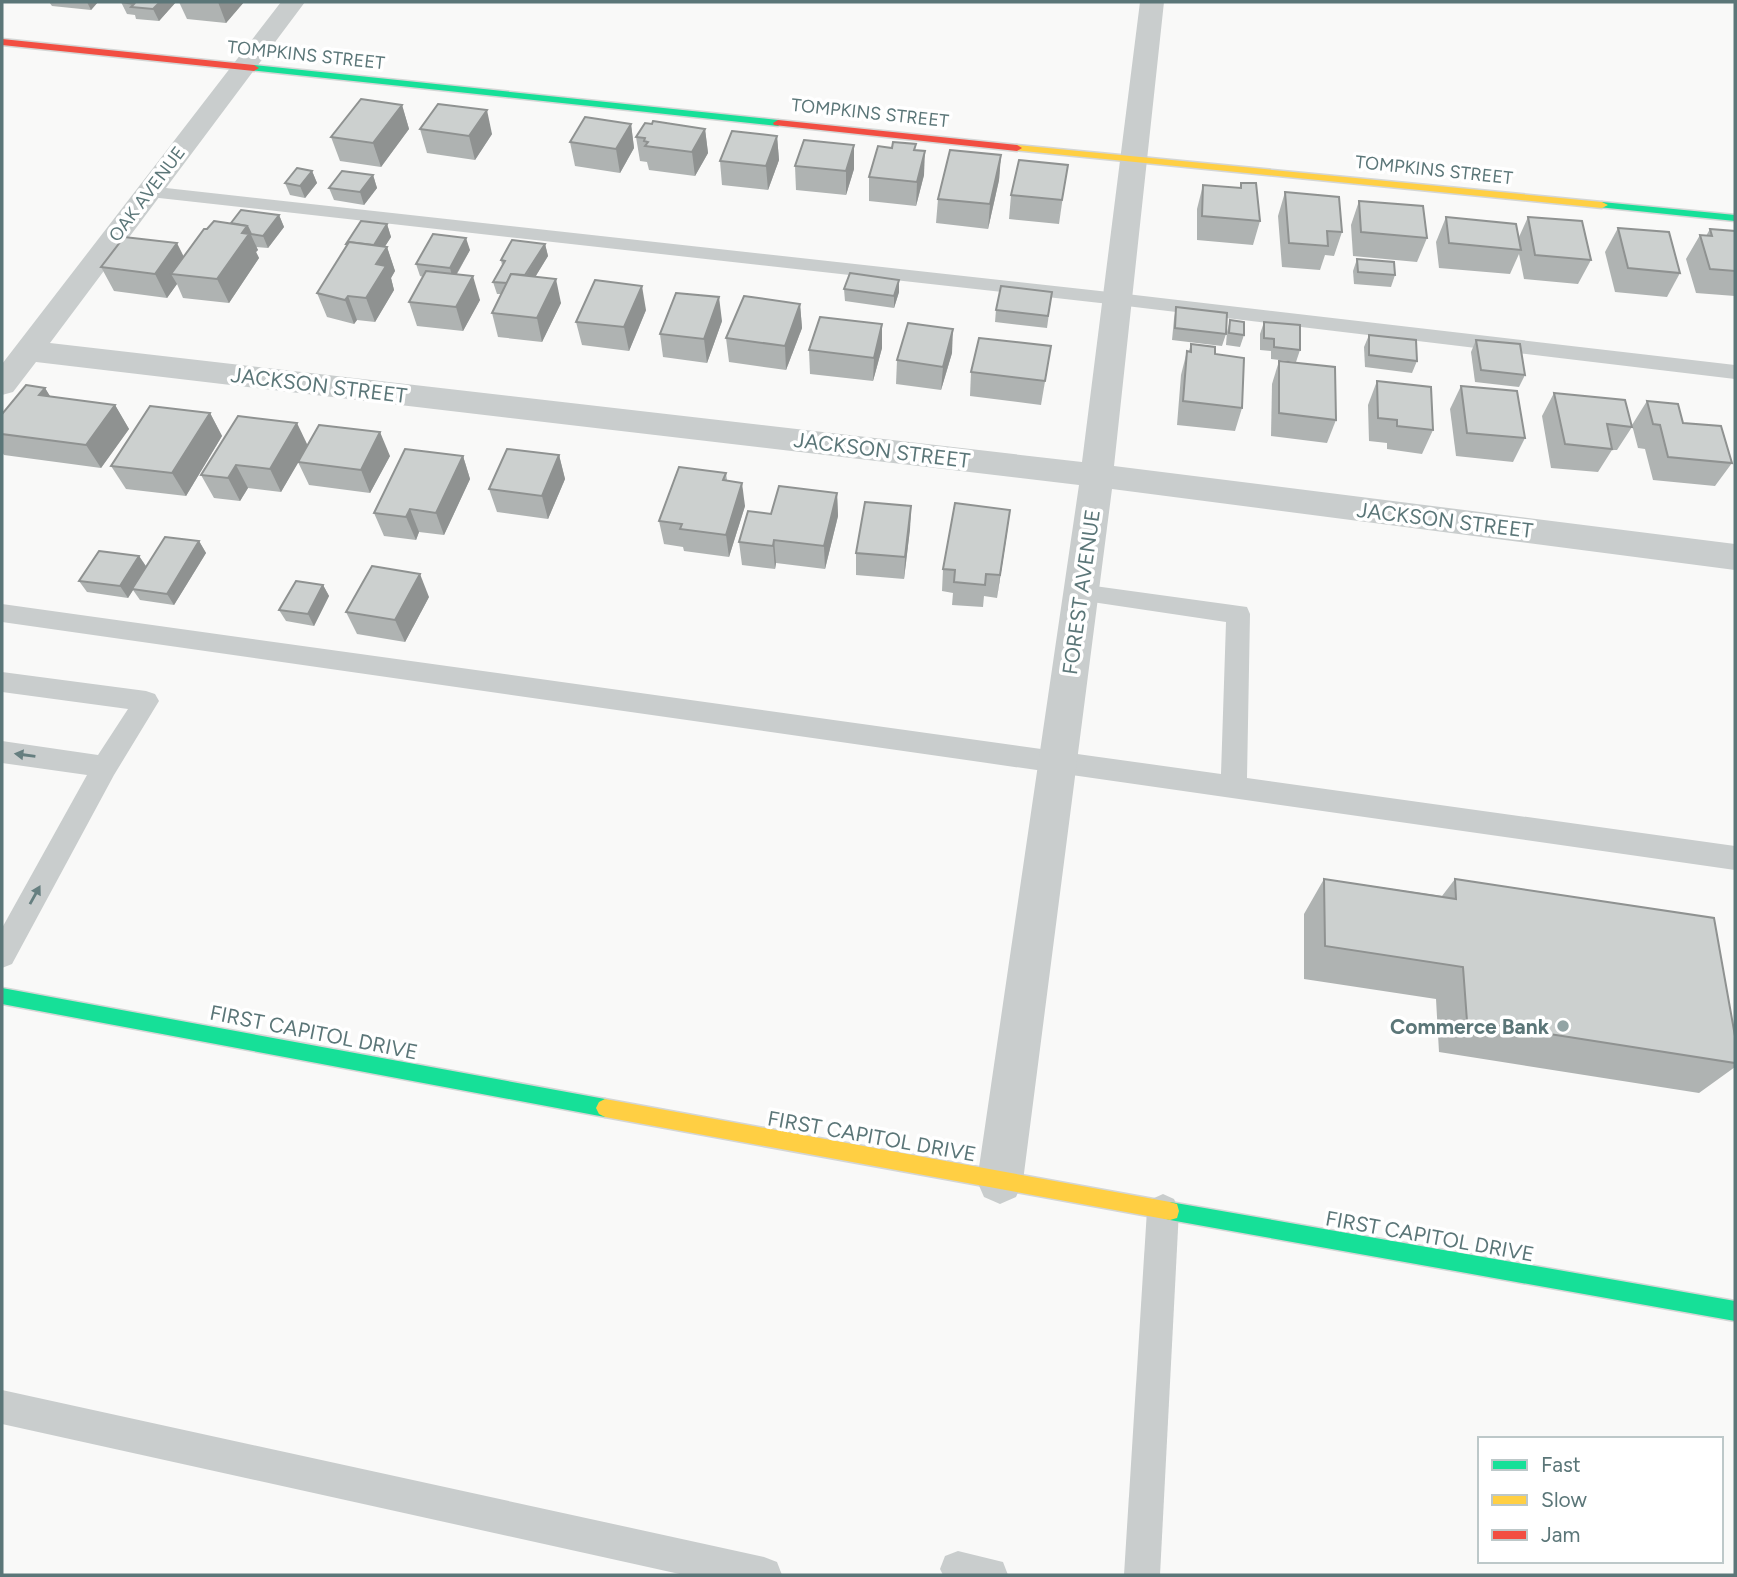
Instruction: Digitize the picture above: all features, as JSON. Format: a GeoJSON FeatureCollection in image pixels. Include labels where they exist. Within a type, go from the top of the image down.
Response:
{"type":"FeatureCollection","features":[{"type":"Feature","properties":{"kind":"street","name":"OAK AVENUE"},"geometry":{"type":"LineString","coordinates":[[2,386],[293,2]]}},
{"type":"Feature","properties":{"kind":"street","name":"FOREST AVENUE"},"geometry":{"type":"LineString","coordinates":[[1000,1181],[1097,475],[1152,2]]}},
{"type":"Feature","properties":{"kind":"street","name":"TOMPKINS STREET"},"geometry":{"type":"LineString","coordinates":[[2,42],[1135,160],[1735,218]]}},
{"type":"Feature","properties":{"kind":"street","name":"JACKSON STREET"},"geometry":{"type":"LineString","coordinates":[[29,351],[1097,475],[1735,557]]}},
{"type":"Feature","properties":{"kind":"street","name":"FIRST CAPITOL DRIVE"},"geometry":{"type":"LineString","coordinates":[[2,996],[1000,1181],[1735,1311]]}},
{"type":"Feature","properties":{"kind":"lane"},"geometry":{"type":"LineString","coordinates":[[148,192],[1118,299],[1735,372]]}},
{"type":"Feature","properties":{"kind":"lane"},"geometry":{"type":"LineString","coordinates":[[1080,593],[1238,614],[1234,787]]}},
{"type":"Feature","properties":{"kind":"lane"},"geometry":{"type":"LineString","coordinates":[[2,613],[1735,858]]}},
{"type":"Feature","properties":{"kind":"lane"},"geometry":{"type":"LineString","coordinates":[[2,682],[146,701],[105,767],[2,955]]}},
{"type":"Feature","properties":{"kind":"lane"},"geometry":{"type":"LineString","coordinates":[[2,752],[105,767]]}},
{"type":"Feature","properties":{"kind":"lane"},"geometry":{"type":"LineString","coordinates":[[1142,1575],[1163,1210]]}},
{"type":"Feature","properties":{"kind":"lane"},"geometry":{"type":"LineString","coordinates":[[2,1407],[764,1575]]}},
{"type":"Feature","properties":{"kind":"building"},"geometry":{"type":"Polygon","coordinates":[[[121,2],[160,2],[153,9],[131,7],[134,4],[121,2]]]}},
{"type":"Feature","properties":{"kind":"building"},"geometry":{"type":"Polygon","coordinates":[[[361,99],[402,105],[373,143],[331,137],[361,99]]]}},
{"type":"Feature","properties":{"kind":"building"},"geometry":{"type":"Polygon","coordinates":[[[438,104],[487,110],[469,136],[420,129],[438,104]]]}},
{"type":"Feature","properties":{"kind":"building"},"geometry":{"type":"Polygon","coordinates":[[[585,117],[631,124],[616,149],[570,142],[585,117]]]}},
{"type":"Feature","properties":{"kind":"building"},"geometry":{"type":"Polygon","coordinates":[[[653,121],[705,129],[692,152],[645,146],[648,142],[644,141],[645,138],[636,137],[645,123],[652,124],[653,121]]]}},
{"type":"Feature","properties":{"kind":"building"},"geometry":{"type":"Polygon","coordinates":[[[732,131],[777,136],[766,166],[720,161],[732,131]]]}},
{"type":"Feature","properties":{"kind":"building"},"geometry":{"type":"Polygon","coordinates":[[[804,140],[854,145],[846,171],[795,166],[804,140]]]}},
{"type":"Feature","properties":{"kind":"building"},"geometry":{"type":"Polygon","coordinates":[[[893,142],[916,144],[914,150],[925,151],[917,182],[869,177],[878,146],[892,148],[893,142]]]}},
{"type":"Feature","properties":{"kind":"building"},"geometry":{"type":"Polygon","coordinates":[[[950,150],[1001,155],[990,204],[938,199],[950,150]]]}},
{"type":"Feature","properties":{"kind":"building"},"geometry":{"type":"Polygon","coordinates":[[[1019,160],[1068,165],[1062,200],[1011,195],[1019,160]]]}},
{"type":"Feature","properties":{"kind":"building"},"geometry":{"type":"Polygon","coordinates":[[[297,168],[312,171],[300,186],[285,183],[297,168]]]}},
{"type":"Feature","properties":{"kind":"building"},"geometry":{"type":"Polygon","coordinates":[[[342,171],[373,175],[360,192],[329,188],[342,171]]]}},
{"type":"Feature","properties":{"kind":"building"},"geometry":{"type":"Polygon","coordinates":[[[1241,183],[1256,183],[1260,221],[1202,216],[1203,185],[1241,188],[1241,183]]]}},
{"type":"Feature","properties":{"kind":"building"},"geometry":{"type":"Polygon","coordinates":[[[1285,192],[1339,197],[1342,232],[1327,231],[1328,246],[1289,243],[1285,192]]]}},
{"type":"Feature","properties":{"kind":"building"},"geometry":{"type":"Polygon","coordinates":[[[1359,201],[1423,206],[1427,238],[1361,232],[1359,201]]]}},
{"type":"Feature","properties":{"kind":"building"},"geometry":{"type":"Polygon","coordinates":[[[241,210],[279,215],[263,236],[251,234],[247,226],[231,223],[241,210]]]}},
{"type":"Feature","properties":{"kind":"building"},"geometry":{"type":"Polygon","coordinates":[[[1446,217],[1516,224],[1521,250],[1449,243],[1446,217]]]}},
{"type":"Feature","properties":{"kind":"building"},"geometry":{"type":"Polygon","coordinates":[[[1528,217],[1582,221],[1591,260],[1535,255],[1528,217]]]}},
{"type":"Feature","properties":{"kind":"building"},"geometry":{"type":"Polygon","coordinates":[[[214,221],[247,226],[242,233],[249,234],[217,279],[171,274],[204,229],[214,221]]]}},
{"type":"Feature","properties":{"kind":"building"},"geometry":{"type":"Polygon","coordinates":[[[361,221],[387,224],[374,245],[349,242],[346,244],[361,221]]]}},
{"type":"Feature","properties":{"kind":"building"},"geometry":{"type":"Polygon","coordinates":[[[1618,228],[1669,232],[1680,273],[1628,268],[1618,228]]]}},
{"type":"Feature","properties":{"kind":"building"},"geometry":{"type":"Polygon","coordinates":[[[1710,229],[1735,231],[1735,271],[1710,269],[1700,235],[1712,236],[1710,229]]]}},
{"type":"Feature","properties":{"kind":"building"},"geometry":{"type":"Polygon","coordinates":[[[433,234],[466,238],[450,268],[416,264],[433,234]]]}},
{"type":"Feature","properties":{"kind":"building"},"geometry":{"type":"Polygon","coordinates":[[[124,237],[177,243],[155,274],[101,267],[124,237]]]}},
{"type":"Feature","properties":{"kind":"building"},"geometry":{"type":"Polygon","coordinates":[[[512,240],[545,244],[525,275],[511,274],[507,283],[493,282],[505,261],[501,260],[512,240]]]}},
{"type":"Feature","properties":{"kind":"building"},"geometry":{"type":"Polygon","coordinates":[[[349,242],[387,247],[376,264],[386,266],[366,298],[348,296],[345,300],[317,293],[349,242]]]}},
{"type":"Feature","properties":{"kind":"building"},"geometry":{"type":"Polygon","coordinates":[[[1357,259],[1394,262],[1395,275],[1358,272],[1357,259]]]}},
{"type":"Feature","properties":{"kind":"building"},"geometry":{"type":"Polygon","coordinates":[[[426,271],[473,276],[456,307],[409,302],[426,271]]]}},
{"type":"Feature","properties":{"kind":"building"},"geometry":{"type":"Polygon","coordinates":[[[850,273],[899,280],[894,296],[844,289],[850,273]]]}},
{"type":"Feature","properties":{"kind":"building"},"geometry":{"type":"Polygon","coordinates":[[[511,274],[556,279],[537,318],[492,313],[511,274]]]}},
{"type":"Feature","properties":{"kind":"building"},"geometry":{"type":"Polygon","coordinates":[[[595,280],[642,286],[624,327],[576,322],[595,280]]]}},
{"type":"Feature","properties":{"kind":"building"},"geometry":{"type":"Polygon","coordinates":[[[1001,286],[1052,292],[1048,316],[996,310],[1001,286]]]}},
{"type":"Feature","properties":{"kind":"building"},"geometry":{"type":"Polygon","coordinates":[[[676,293],[719,297],[704,339],[660,334],[676,293]]]}},
{"type":"Feature","properties":{"kind":"building"},"geometry":{"type":"Polygon","coordinates":[[[744,296],[800,304],[785,346],[726,338],[744,296]]]}},
{"type":"Feature","properties":{"kind":"building"},"geometry":{"type":"Polygon","coordinates":[[[1176,307],[1227,313],[1226,334],[1175,328],[1176,307]]]}},
{"type":"Feature","properties":{"kind":"building"},"geometry":{"type":"Polygon","coordinates":[[[820,317],[882,324],[874,358],[809,350],[820,317]]]}},
{"type":"Feature","properties":{"kind":"building"},"geometry":{"type":"Polygon","coordinates":[[[1230,320],[1244,322],[1244,335],[1229,333],[1230,320]]]}},
{"type":"Feature","properties":{"kind":"building"},"geometry":{"type":"Polygon","coordinates":[[[1264,322],[1300,325],[1300,350],[1274,347],[1274,339],[1264,338],[1264,322]]]}},
{"type":"Feature","properties":{"kind":"building"},"geometry":{"type":"Polygon","coordinates":[[[908,323],[953,329],[943,367],[897,360],[908,323]]]}},
{"type":"Feature","properties":{"kind":"building"},"geometry":{"type":"Polygon","coordinates":[[[1369,335],[1416,340],[1417,361],[1369,355],[1369,335]]]}},
{"type":"Feature","properties":{"kind":"building"},"geometry":{"type":"Polygon","coordinates":[[[979,338],[1051,346],[1045,381],[971,372],[979,338]]]}},
{"type":"Feature","properties":{"kind":"building"},"geometry":{"type":"Polygon","coordinates":[[[1476,340],[1520,344],[1525,375],[1481,370],[1476,340]]]}},
{"type":"Feature","properties":{"kind":"building"},"geometry":{"type":"Polygon","coordinates":[[[1191,344],[1215,347],[1215,354],[1244,358],[1242,408],[1183,401],[1187,351],[1191,352],[1191,344]]]}},
{"type":"Feature","properties":{"kind":"building"},"geometry":{"type":"Polygon","coordinates":[[[1279,361],[1335,367],[1336,420],[1279,413],[1279,361]]]}},
{"type":"Feature","properties":{"kind":"building"},"geometry":{"type":"Polygon","coordinates":[[[1377,381],[1431,387],[1433,430],[1397,426],[1397,420],[1378,418],[1377,381]]]}},
{"type":"Feature","properties":{"kind":"building"},"geometry":{"type":"Polygon","coordinates":[[[26,385],[45,388],[39,395],[115,405],[86,445],[2,434],[2,414],[26,385]]]}},
{"type":"Feature","properties":{"kind":"building"},"geometry":{"type":"Polygon","coordinates":[[[1461,386],[1517,391],[1525,438],[1467,433],[1461,386]]]}},
{"type":"Feature","properties":{"kind":"building"},"geometry":{"type":"Polygon","coordinates":[[[1554,393],[1625,400],[1632,427],[1607,424],[1612,449],[1565,444],[1554,393]]]}},
{"type":"Feature","properties":{"kind":"building"},"geometry":{"type":"Polygon","coordinates":[[[1647,401],[1678,404],[1683,423],[1721,426],[1732,463],[1668,457],[1660,425],[1653,424],[1647,401]]]}},
{"type":"Feature","properties":{"kind":"building"},"geometry":{"type":"Polygon","coordinates":[[[150,406],[210,413],[172,473],[111,466],[150,406]]]}},
{"type":"Feature","properties":{"kind":"building"},"geometry":{"type":"Polygon","coordinates":[[[238,416],[297,423],[270,469],[236,465],[228,478],[201,475],[238,416]]]}},
{"type":"Feature","properties":{"kind":"building"},"geometry":{"type":"Polygon","coordinates":[[[319,425],[380,432],[361,470],[298,462],[319,425]]]}},
{"type":"Feature","properties":{"kind":"building"},"geometry":{"type":"Polygon","coordinates":[[[405,449],[463,456],[436,513],[410,509],[406,517],[374,513],[405,449]]]}},
{"type":"Feature","properties":{"kind":"building"},"geometry":{"type":"Polygon","coordinates":[[[507,449],[559,455],[542,496],[489,489],[507,449]]]}},
{"type":"Feature","properties":{"kind":"building"},"geometry":{"type":"Polygon","coordinates":[[[679,467],[726,473],[723,480],[742,483],[726,535],[680,529],[682,524],[659,521],[679,467]]]}},
{"type":"Feature","properties":{"kind":"building"},"geometry":{"type":"Polygon","coordinates":[[[779,486],[837,493],[824,546],[774,540],[773,546],[739,542],[748,511],[771,514],[779,486]]]}},
{"type":"Feature","properties":{"kind":"building"},"geometry":{"type":"Polygon","coordinates":[[[865,502],[911,506],[905,557],[856,553],[865,502]]]}},
{"type":"Feature","properties":{"kind":"building"},"geometry":{"type":"Polygon","coordinates":[[[955,503],[1010,510],[1000,575],[986,574],[985,585],[954,582],[955,570],[943,569],[955,503]]]}},
{"type":"Feature","properties":{"kind":"building"},"geometry":{"type":"Polygon","coordinates":[[[165,537],[199,541],[167,594],[132,589],[165,537]]]}},
{"type":"Feature","properties":{"kind":"building"},"geometry":{"type":"Polygon","coordinates":[[[99,551],[139,556],[120,586],[79,581],[99,551]]]}},
{"type":"Feature","properties":{"kind":"building"},"geometry":{"type":"Polygon","coordinates":[[[372,566],[420,574],[395,620],[346,612],[372,566]]]}},
{"type":"Feature","properties":{"kind":"building"},"geometry":{"type":"Polygon","coordinates":[[[296,581],[323,585],[308,614],[279,610],[296,581]]]}},
{"type":"Feature","properties":{"kind":"building"},"geometry":{"type":"Polygon","coordinates":[[[1324,879],[1456,899],[1455,879],[1714,918],[1735,1036],[1735,1063],[1467,1021],[1463,967],[1325,946],[1324,879]]]}},
{"type":"Feature","properties":{"kind":"traffic: fast"},"geometry":{"type":"LineString","coordinates":[[254,68],[778,123]]}},
{"type":"Feature","properties":{"kind":"traffic: fast"},"geometry":{"type":"LineString","coordinates":[[1602,205],[1735,218]]}},
{"type":"Feature","properties":{"kind":"traffic: fast"},"geometry":{"type":"LineString","coordinates":[[2,996],[605,1108]]}},
{"type":"Feature","properties":{"kind":"traffic: fast"},"geometry":{"type":"LineString","coordinates":[[1170,1211],[1735,1311]]}},
{"type":"Feature","properties":{"kind":"traffic: slow"},"geometry":{"type":"LineString","coordinates":[[1017,148],[1602,205]]}},
{"type":"Feature","properties":{"kind":"traffic: slow"},"geometry":{"type":"LineString","coordinates":[[605,1108],[1170,1211]]}},
{"type":"Feature","properties":{"kind":"traffic: jam"},"geometry":{"type":"LineString","coordinates":[[2,42],[254,68]]}},
{"type":"Feature","properties":{"kind":"traffic: jam"},"geometry":{"type":"LineString","coordinates":[[778,123],[1017,148]]}},
{"type":"Feature","properties":{"kind":"place","name":"Commerce Bank"},"geometry":{"type":"Point","coordinates":[1563,1026]}}]}
